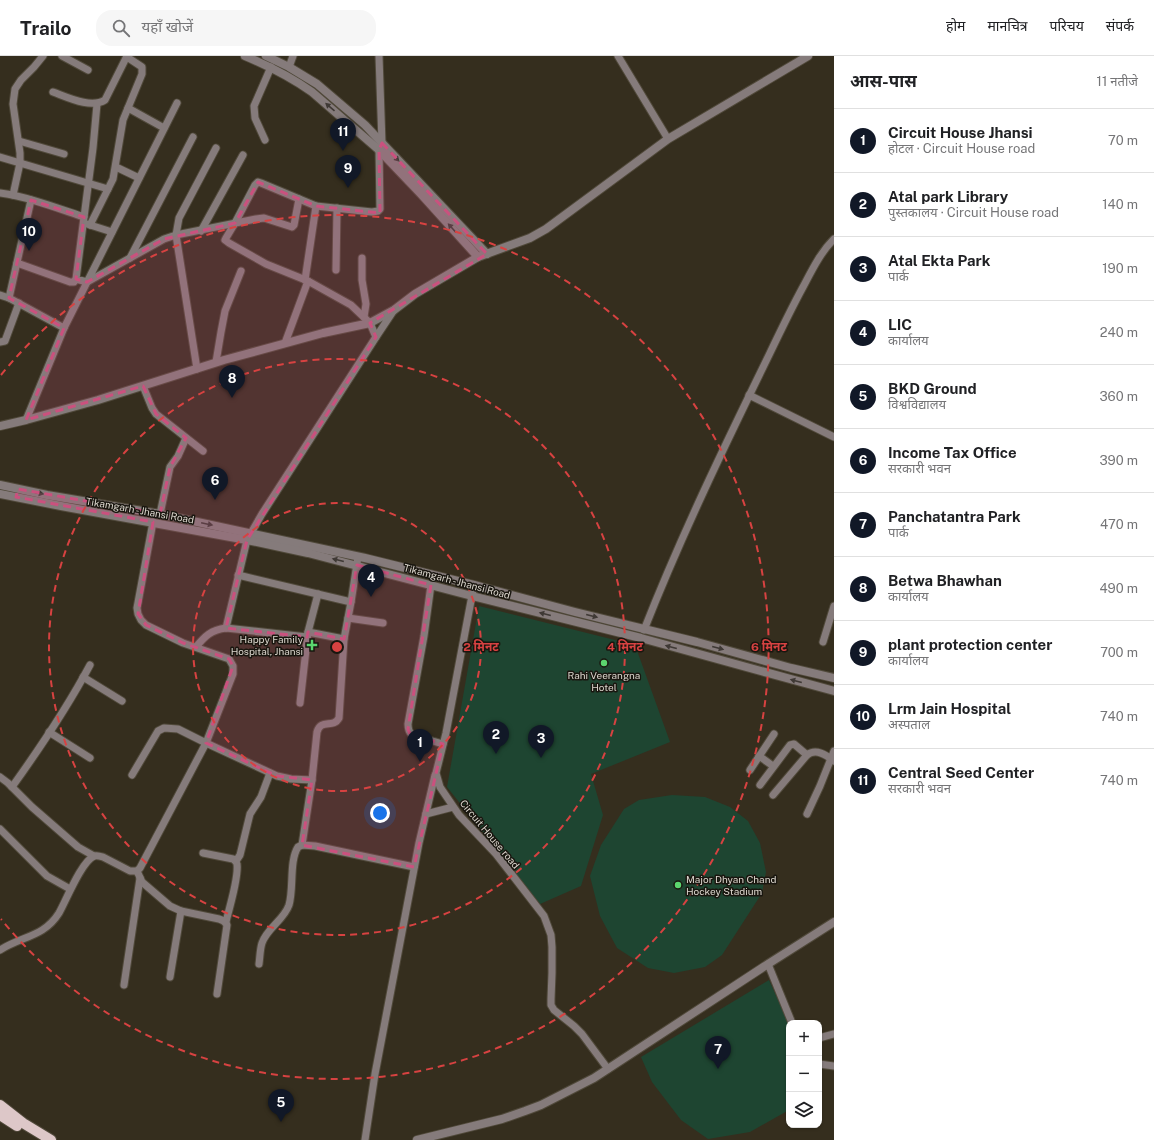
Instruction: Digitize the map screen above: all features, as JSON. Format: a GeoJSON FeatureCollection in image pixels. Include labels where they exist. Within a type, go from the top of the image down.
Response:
{"type":"FeatureCollection","features":[{"type":"Feature","properties":{"kind":"main road"},"geometry":{"type":"LineString","coordinates":[[0,1106],[23,1123],[51,1140]]}},
{"type":"Feature","properties":{"kind":"main road"},"geometry":{"type":"LineString","coordinates":[[0,1115],[41,1140]]}},
{"type":"Feature","properties":{"kind":"street"},"geometry":{"type":"LineString","coordinates":[[13,195],[20,163],[19,141],[13,104],[15,89],[17,84],[43,56]]}},
{"type":"Feature","properties":{"kind":"street"},"geometry":{"type":"LineString","coordinates":[[62,56],[88,70]]}},
{"type":"Feature","properties":{"kind":"street"},"geometry":{"type":"LineString","coordinates":[[53,92],[89,104],[97,104],[105,100],[127,56],[142,67],[143,70],[120,130],[113,180],[86,222]]}},
{"type":"Feature","properties":{"kind":"street"},"geometry":{"type":"LineString","coordinates":[[245,56],[271,67],[301,84],[380,147],[424,187],[487,254]]}},
{"type":"Feature","properties":{"kind":"street"},"geometry":{"type":"LineString","coordinates":[[266,56],[289,67],[317,84],[365,125],[378,138],[380,147],[478,258]]}},
{"type":"Feature","properties":{"kind":"street"},"geometry":{"type":"LineString","coordinates":[[289,67],[293,56]]}},
{"type":"Feature","properties":{"kind":"street"},"geometry":{"type":"LineString","coordinates":[[376,337],[367,320],[351,305],[306,281],[266,264],[226,242],[226,238],[256,183],[261,183],[316,206],[372,212],[380,209],[379,56]]}},
{"type":"Feature","properties":{"kind":"street"},"geometry":{"type":"LineString","coordinates":[[618,56],[668,139]]}},
{"type":"Feature","properties":{"kind":"street"},"geometry":{"type":"LineString","coordinates":[[0,426],[98,400],[196,368],[323,333],[394,310],[415,294],[478,258],[530,238],[546,229],[668,139],[808,56]]}},
{"type":"Feature","properties":{"kind":"street"},"geometry":{"type":"LineString","coordinates":[[265,140],[255,118],[254,106],[271,67]]}},
{"type":"Feature","properties":{"kind":"street"},"geometry":{"type":"LineString","coordinates":[[26,420],[64,328],[177,103]]}},
{"type":"Feature","properties":{"kind":"street"},"geometry":{"type":"LineString","coordinates":[[17,263],[70,282],[74,282],[76,279],[86,222],[97,104]]}},
{"type":"Feature","properties":{"kind":"street"},"geometry":{"type":"LineString","coordinates":[[128,108],[164,128]]}},
{"type":"Feature","properties":{"kind":"street"},"geometry":{"type":"LineString","coordinates":[[130,258],[192,137]]}},
{"type":"Feature","properties":{"kind":"street"},"geometry":{"type":"LineString","coordinates":[[19,141],[64,154]]}},
{"type":"Feature","properties":{"kind":"street"},"geometry":{"type":"LineString","coordinates":[[196,368],[176,235],[179,218],[216,148]]}},
{"type":"Feature","properties":{"kind":"street"},"geometry":{"type":"LineString","coordinates":[[201,231],[243,155]]}},
{"type":"Feature","properties":{"kind":"street"},"geometry":{"type":"LineString","coordinates":[[0,157],[108,188]]}},
{"type":"Feature","properties":{"kind":"street"},"geometry":{"type":"LineString","coordinates":[[116,167],[139,178]]}},
{"type":"Feature","properties":{"kind":"street"},"geometry":{"type":"LineString","coordinates":[[0,193],[32,200],[112,232]]}},
{"type":"Feature","properties":{"kind":"street"},"geometry":{"type":"LineString","coordinates":[[76,279],[87,282],[164,239],[176,235],[201,231],[256,218],[264,218],[292,227],[294,225],[299,199]]}},
{"type":"Feature","properties":{"kind":"street"},"geometry":{"type":"LineString","coordinates":[[9,298],[32,200]]}},
{"type":"Feature","properties":{"kind":"street"},"geometry":{"type":"LineString","coordinates":[[285,344],[306,281],[316,206]]}},
{"type":"Feature","properties":{"kind":"street"},"geometry":{"type":"LineString","coordinates":[[336,270],[337,208]]}},
{"type":"Feature","properties":{"kind":"street"},"geometry":{"type":"LineString","coordinates":[[644,630],[665,576],[749,395],[817,260],[834,239]]}},
{"type":"Feature","properties":{"kind":"street"},"geometry":{"type":"LineString","coordinates":[[362,258],[362,280],[367,320]]}},
{"type":"Feature","properties":{"kind":"street"},"geometry":{"type":"LineString","coordinates":[[216,362],[225,311],[242,271]]}},
{"type":"Feature","properties":{"kind":"street"},"geometry":{"type":"LineString","coordinates":[[0,296],[9,298],[19,303],[64,328]]}},
{"type":"Feature","properties":{"kind":"street"},"geometry":{"type":"LineString","coordinates":[[0,342],[5,341],[19,303]]}},
{"type":"Feature","properties":{"kind":"street"},"geometry":{"type":"LineString","coordinates":[[226,628],[238,575],[249,536],[394,310]]}},
{"type":"Feature","properties":{"kind":"street"},"geometry":{"type":"LineString","coordinates":[[143,386],[156,414],[203,451]]}},
{"type":"Feature","properties":{"kind":"street"},"geometry":{"type":"LineString","coordinates":[[749,395],[834,437]]}},
{"type":"Feature","properties":{"kind":"street"},"geometry":{"type":"LineString","coordinates":[[160,514],[170,466],[178,456],[186,438]]}},
{"type":"Feature","properties":{"kind":"street","name":"Tikamgarh - Jhansi Road"},"geometry":{"type":"LineString","coordinates":[[0,485],[47,495],[160,514],[249,536],[308,553],[357,561],[474,585],[834,678]]}},
{"type":"Feature","properties":{"kind":"street"},"geometry":{"type":"LineString","coordinates":[[16,497],[18,489]]}},
{"type":"Feature","properties":{"kind":"street","name":"Tikamgarh - Jhansi Road"},"geometry":{"type":"LineString","coordinates":[[0,494],[153,522],[249,536]]}},
{"type":"Feature","properties":{"kind":"street"},"geometry":{"type":"LineString","coordinates":[[137,519],[138,510]]}},
{"type":"Feature","properties":{"kind":"street"},"geometry":{"type":"LineString","coordinates":[[124,985],[138,874],[206,743],[233,674],[233,666],[229,659],[183,643],[146,625],[141,620],[137,608],[153,522]]}},
{"type":"Feature","properties":{"kind":"street"},"geometry":{"type":"LineString","coordinates":[[302,845],[318,727],[321,725],[334,723],[338,721],[339,718],[344,639],[357,561]]}},
{"type":"Feature","properties":{"kind":"street","name":"Tikamgarh - Jhansi Road"},"geometry":{"type":"LineString","coordinates":[[357,561],[431,585],[579,622],[834,691]]}},
{"type":"Feature","properties":{"kind":"street"},"geometry":{"type":"LineString","coordinates":[[238,575],[351,602]]}},
{"type":"Feature","properties":{"kind":"street"},"geometry":{"type":"LineString","coordinates":[[431,585],[408,729],[412,735],[443,744]]}},
{"type":"Feature","properties":{"kind":"street"},"geometry":{"type":"LineString","coordinates":[[365,1140],[375,1074],[414,867],[443,744],[474,585]]}},
{"type":"Feature","properties":{"kind":"street"},"geometry":{"type":"LineString","coordinates":[[300,703],[308,635],[318,594]]}},
{"type":"Feature","properties":{"kind":"street"},"geometry":{"type":"LineString","coordinates":[[823,642],[834,606]]}},
{"type":"Feature","properties":{"kind":"street"},"geometry":{"type":"LineString","coordinates":[[348,618],[383,623]]}},
{"type":"Feature","properties":{"kind":"street"},"geometry":{"type":"LineString","coordinates":[[196,647],[204,637],[213,631],[226,628],[344,639]]}},
{"type":"Feature","properties":{"kind":"street"},"geometry":{"type":"LineString","coordinates":[[694,653],[697,642]]}},
{"type":"Feature","properties":{"kind":"street"},"geometry":{"type":"LineString","coordinates":[[12,787],[67,705],[90,665]]}},
{"type":"Feature","properties":{"kind":"street"},"geometry":{"type":"LineString","coordinates":[[83,677],[122,701]]}},
{"type":"Feature","properties":{"kind":"street"},"geometry":{"type":"LineString","coordinates":[[132,775],[158,731],[164,728],[172,728],[178,729],[270,773],[286,778],[312,780]]}},
{"type":"Feature","properties":{"kind":"street"},"geometry":{"type":"LineString","coordinates":[[49,732],[90,758]]}},
{"type":"Feature","properties":{"kind":"street"},"geometry":{"type":"LineString","coordinates":[[750,770],[774,734]]}},
{"type":"Feature","properties":{"kind":"street"},"geometry":{"type":"LineString","coordinates":[[760,785],[788,746],[792,744],[807,755]]}},
{"type":"Feature","properties":{"kind":"street"},"geometry":{"type":"LineString","coordinates":[[774,795],[810,752],[816,751],[832,760]]}},
{"type":"Feature","properties":{"kind":"street"},"geometry":{"type":"LineString","coordinates":[[807,814],[832,760],[834,751]]}},
{"type":"Feature","properties":{"kind":"street"},"geometry":{"type":"LineString","coordinates":[[759,756],[774,766]]}},
{"type":"Feature","properties":{"kind":"street"},"geometry":{"type":"LineString","coordinates":[[217,994],[227,925],[226,922],[236,880],[236,862],[240,855],[250,814],[261,797],[270,773]]}},
{"type":"Feature","properties":{"kind":"street","name":"Circuit House road"},"geometry":{"type":"LineString","coordinates":[[436,773],[440,787],[459,815],[496,854],[544,916],[551,935],[552,947],[551,1005],[554,1010],[582,1034],[608,1070]]}},
{"type":"Feature","properties":{"kind":"street"},"geometry":{"type":"LineString","coordinates":[[0,778],[12,787],[32,807],[78,847],[94,856],[98,855],[103,857],[138,874],[147,886],[170,906],[181,912],[224,920],[226,922]]}},
{"type":"Feature","properties":{"kind":"street"},"geometry":{"type":"LineString","coordinates":[[426,814],[453,807]]}},
{"type":"Feature","properties":{"kind":"street"},"geometry":{"type":"LineString","coordinates":[[0,829],[47,876],[70,889]]}},
{"type":"Feature","properties":{"kind":"street"},"geometry":{"type":"LineString","coordinates":[[259,964],[262,942],[282,917],[289,904],[294,856],[298,847],[302,845],[315,846],[414,867]]}},
{"type":"Feature","properties":{"kind":"street"},"geometry":{"type":"LineString","coordinates":[[203,853],[233,859],[236,862]]}},
{"type":"Feature","properties":{"kind":"street"},"geometry":{"type":"LineString","coordinates":[[0,950],[8,945],[40,932],[51,924],[86,863],[94,856]]}},
{"type":"Feature","properties":{"kind":"street"},"geometry":{"type":"LineString","coordinates":[[170,977],[181,912]]}},
{"type":"Feature","properties":{"kind":"street"},"geometry":{"type":"LineString","coordinates":[[417,1140],[502,1119],[525,1111],[541,1105],[594,1078],[768,964],[833,925]]}},
{"type":"Feature","properties":{"kind":"street"},"geometry":{"type":"LineString","coordinates":[[768,964],[791,1020]]}},
{"type":"Feature","properties":{"kind":"street"},"geometry":{"type":"LineString","coordinates":[[822,1037],[834,1034]]}},
{"type":"Feature","properties":{"kind":"street"},"geometry":{"type":"LineString","coordinates":[[822,1064],[834,1066]]}},
{"type":"Feature","properties":{"kind":"highlighted area"},"geometry":{"type":"Polygon","coordinates":[[[382,143],[487,254],[370,323],[376,337],[247,540],[226,628],[307,637],[308,632],[344,639],[357,565],[431,585],[408,729],[410,734],[443,744],[414,867],[302,845],[312,780],[277,776],[206,743],[233,666],[229,659],[183,643],[146,625],[138,614],[153,522],[16,497],[18,489],[160,514],[170,467],[186,438],[156,414],[143,386],[26,420],[64,328],[9,298],[31,200],[84,217],[76,279],[87,282],[164,239],[235,223],[258,182],[316,206],[380,213],[379,150],[382,143]]]}},
{"type":"Feature","properties":{"kind":"green space"},"geometry":{"type":"Polygon","coordinates":[[[479,606],[635,645],[670,742],[591,774],[603,815],[581,886],[540,904],[447,787],[479,606]]]}},
{"type":"Feature","properties":{"kind":"green space","name":"Major Dhyan Chand Hockey Stadium"},"geometry":{"type":"Polygon","coordinates":[[[672,795],[705,797],[730,807],[748,821],[760,843],[766,872],[762,893],[722,955],[705,967],[674,973],[648,968],[617,948],[600,916],[590,876],[601,845],[624,809],[639,800],[672,795]]]}},
{"type":"Feature","properties":{"kind":"green space"},"geometry":{"type":"Polygon","coordinates":[[[769,980],[787,1020],[786,1112],[750,1132],[708,1139],[681,1120],[652,1082],[641,1057],[769,980]]]}},
{"type":"Feature","properties":{"kind":"place","name":"Central Seed Center"},"geometry":{"type":"Point","coordinates":[343,151]}},
{"type":"Feature","properties":{"kind":"place","name":"plant protection center"},"geometry":{"type":"Point","coordinates":[348,188]}},
{"type":"Feature","properties":{"kind":"place","name":"Lrm Jain Hospital"},"geometry":{"type":"Point","coordinates":[29,251]}},
{"type":"Feature","properties":{"kind":"place","name":"Betwa Bhawhan"},"geometry":{"type":"Point","coordinates":[232,398]}},
{"type":"Feature","properties":{"kind":"place","name":"Income Tax Office"},"geometry":{"type":"Point","coordinates":[215,500]}},
{"type":"Feature","properties":{"kind":"place","name":"LIC"},"geometry":{"type":"Point","coordinates":[371,597]}},
{"type":"Feature","properties":{"kind":"place","name":"Happy Family Hospital, Jhansi"},"geometry":{"type":"Point","coordinates":[312,645]}},
{"type":"Feature","properties":{"kind":"place","name":"Rahi Veerangna Hotel"},"geometry":{"type":"Point","coordinates":[604,663]}},
{"type":"Feature","properties":{"kind":"place","name":"Atal park Library"},"geometry":{"type":"Point","coordinates":[496,754]}},
{"type":"Feature","properties":{"kind":"place","name":"Atal Ekta Park"},"geometry":{"type":"Point","coordinates":[541,758]}},
{"type":"Feature","properties":{"kind":"place","name":"Circuit House Jhansi"},"geometry":{"type":"Point","coordinates":[420,762]}},
{"type":"Feature","properties":{"kind":"place","name":"Major Dhyan Chand Hockey Stadium"},"geometry":{"type":"Point","coordinates":[678,885]}},
{"type":"Feature","properties":{"kind":"place","name":"Panchatantra Park"},"geometry":{"type":"Point","coordinates":[718,1069]}},
{"type":"Feature","properties":{"kind":"place","name":"BKD Ground"},"geometry":{"type":"Point","coordinates":[281,1122]}}]}
